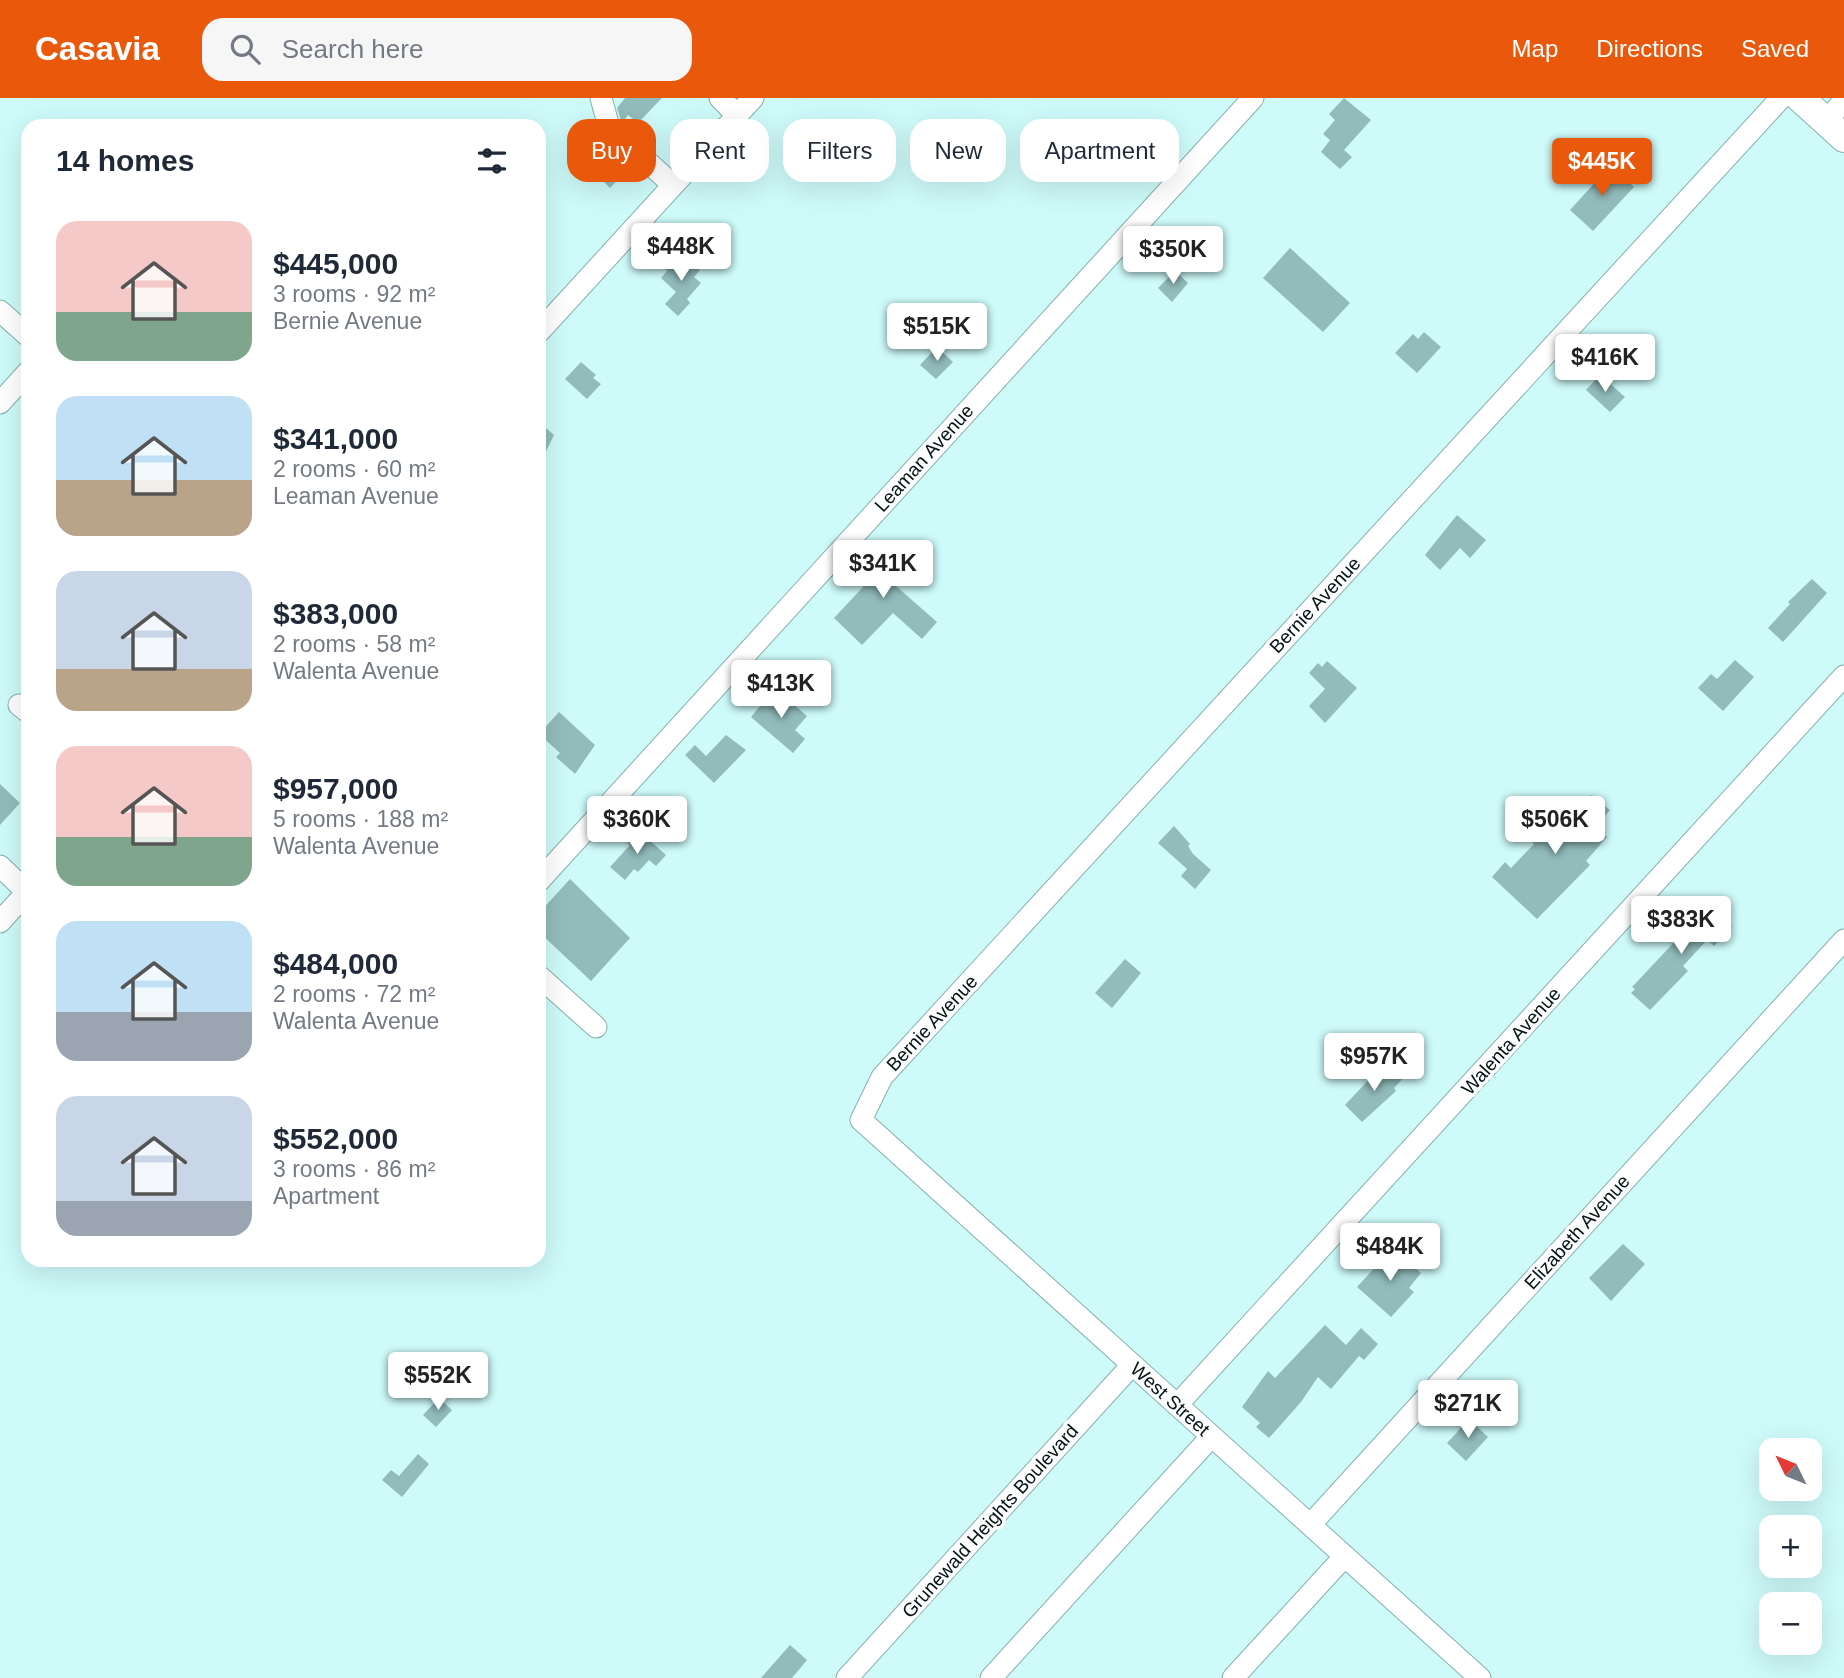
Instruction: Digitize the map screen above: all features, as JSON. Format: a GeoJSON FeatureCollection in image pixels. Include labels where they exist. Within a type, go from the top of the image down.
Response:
{"type":"FeatureCollection","features":[{"type":"Feature","properties":{"kind":"main road"},"geometry":{"type":"LineString","coordinates":[[1800,98],[1835,130]]}},
{"type":"Feature","properties":{"kind":"street"},"geometry":{"type":"LineString","coordinates":[[601,98],[609,127],[673,186]]}},
{"type":"Feature","properties":{"kind":"street"},"geometry":{"type":"LineString","coordinates":[[720,98],[737,115]]}},
{"type":"Feature","properties":{"kind":"street"},"geometry":{"type":"LineString","coordinates":[[546,324],[753,98]]}},
{"type":"Feature","properties":{"kind":"street","name":"Leaman Avenue"},"geometry":{"type":"LineString","coordinates":[[546,873],[1253,98]]}},
{"type":"Feature","properties":{"kind":"street","name":"Bernie Avenue"},"geometry":{"type":"LineString","coordinates":[[861,1120],[882,1077],[1781,98]]}},
{"type":"Feature","properties":{"kind":"street"},"geometry":{"type":"LineString","coordinates":[[1835,130],[1844,100]]}},
{"type":"Feature","properties":{"kind":"street"},"geometry":{"type":"LineString","coordinates":[[0,311],[21,330]]}},
{"type":"Feature","properties":{"kind":"street"},"geometry":{"type":"LineString","coordinates":[[0,402],[21,380]]}},
{"type":"Feature","properties":{"kind":"street","name":"Walenta Avenue"},"geometry":{"type":"LineString","coordinates":[[1177,1405],[1844,676]]}},
{"type":"Feature","properties":{"kind":"street"},"geometry":{"type":"LineString","coordinates":[[0,866],[21,885]]}},
{"type":"Feature","properties":{"kind":"street"},"geometry":{"type":"LineString","coordinates":[[0,922],[21,899]]}},
{"type":"Feature","properties":{"kind":"street","name":"Elizabeth Avenue"},"geometry":{"type":"LineString","coordinates":[[1310,1525],[1844,940]]}},
{"type":"Feature","properties":{"kind":"street"},"geometry":{"type":"LineString","coordinates":[[546,982],[596,1027]]}},
{"type":"Feature","properties":{"kind":"street","name":"West Street"},"geometry":{"type":"LineString","coordinates":[[861,1120],[1479,1678]]}},
{"type":"Feature","properties":{"kind":"street","name":"Grunewald Heights Boulevard"},"geometry":{"type":"LineString","coordinates":[[847,1678],[1132,1365]]}},
{"type":"Feature","properties":{"kind":"street"},"geometry":{"type":"LineString","coordinates":[[991,1678],[1212,1437]]}},
{"type":"Feature","properties":{"kind":"street"},"geometry":{"type":"LineString","coordinates":[[1233,1678],[1344,1557]]}},
{"type":"Feature","properties":{"kind":"building"},"geometry":{"type":"Polygon","coordinates":[[[625,98],[662,98],[642,119],[633,119],[628,115],[625,119],[621,119],[617,108],[625,98]]]}},
{"type":"Feature","properties":{"kind":"building"},"geometry":{"type":"Polygon","coordinates":[[[1344,98],[1371,120],[1344,150],[1352,157],[1340,169],[1321,152],[1330,140],[1323,134],[1335,120],[1329,114],[1344,98]]]}},
{"type":"Feature","properties":{"kind":"building"},"geometry":{"type":"Polygon","coordinates":[[[1611,165],[1634,187],[1593,231],[1570,210],[1611,165]]]}},
{"type":"Feature","properties":{"kind":"building"},"geometry":{"type":"Polygon","coordinates":[[[604,182],[616,182],[610,188],[604,182]]]}},
{"type":"Feature","properties":{"kind":"building"},"geometry":{"type":"Polygon","coordinates":[[[1290,248],[1350,303],[1323,332],[1263,278],[1290,248]]]}},
{"type":"Feature","properties":{"kind":"building"},"geometry":{"type":"Polygon","coordinates":[[[683,254],[700,270],[694,277],[701,283],[687,299],[690,303],[678,316],[665,304],[676,292],[661,278],[667,271],[665,269],[683,254]]]}},
{"type":"Feature","properties":{"kind":"building"},"geometry":{"type":"Polygon","coordinates":[[[1175,271],[1188,283],[1172,302],[1158,288],[1175,271]]]}},
{"type":"Feature","properties":{"kind":"building"},"geometry":{"type":"Polygon","coordinates":[[[1424,332],[1441,347],[1417,373],[1395,353],[1413,334],[1418,339],[1424,332]]]}},
{"type":"Feature","properties":{"kind":"building"},"geometry":{"type":"Polygon","coordinates":[[[937,347],[953,362],[936,379],[920,365],[937,347]]]}},
{"type":"Feature","properties":{"kind":"building"},"geometry":{"type":"Polygon","coordinates":[[[581,362],[596,375],[593,378],[601,384],[587,399],[565,379],[581,362]]]}},
{"type":"Feature","properties":{"kind":"building"},"geometry":{"type":"Polygon","coordinates":[[[1600,375],[1625,397],[1610,412],[1586,390],[1600,375]]]}},
{"type":"Feature","properties":{"kind":"building"},"geometry":{"type":"Polygon","coordinates":[[[546,428],[554,435],[546,452],[546,428]]]}},
{"type":"Feature","properties":{"kind":"building"},"geometry":{"type":"Polygon","coordinates":[[[1457,515],[1486,540],[1470,558],[1460,548],[1440,570],[1425,555],[1457,515]]]}},
{"type":"Feature","properties":{"kind":"building"},"geometry":{"type":"Polygon","coordinates":[[[888,544],[914,566],[896,586],[937,622],[922,639],[893,613],[862,645],[834,618],[863,587],[856,580],[888,544]]]}},
{"type":"Feature","properties":{"kind":"building"},"geometry":{"type":"Polygon","coordinates":[[[1812,579],[1827,593],[1783,642],[1768,628],[1790,604],[1788,602],[1812,579]]]}},
{"type":"Feature","properties":{"kind":"building"},"geometry":{"type":"Polygon","coordinates":[[[1735,660],[1754,677],[1723,711],[1698,688],[1711,674],[1717,679],[1735,660]]]}},
{"type":"Feature","properties":{"kind":"building"},"geometry":{"type":"Polygon","coordinates":[[[1327,661],[1357,688],[1325,723],[1309,706],[1325,689],[1309,673],[1318,663],[1322,667],[1327,661]]]}},
{"type":"Feature","properties":{"kind":"building"},"geometry":{"type":"Polygon","coordinates":[[[775,688],[807,716],[795,730],[805,739],[793,753],[751,717],[775,688]]]}},
{"type":"Feature","properties":{"kind":"building"},"geometry":{"type":"Polygon","coordinates":[[[559,712],[595,745],[575,774],[556,757],[560,753],[546,740],[546,726],[559,712]]]}},
{"type":"Feature","properties":{"kind":"building"},"geometry":{"type":"Polygon","coordinates":[[[726,735],[746,750],[714,783],[685,755],[695,745],[706,756],[726,735]]]}},
{"type":"Feature","properties":{"kind":"building"},"geometry":{"type":"Polygon","coordinates":[[[0,784],[20,803],[0,825],[0,784]]]}},
{"type":"Feature","properties":{"kind":"building"},"geometry":{"type":"Polygon","coordinates":[[[1591,795],[1610,810],[1596,826],[1607,837],[1586,861],[1590,865],[1537,919],[1492,877],[1505,862],[1511,868],[1534,844],[1531,841],[1574,797],[1583,804],[1591,795]]]}},
{"type":"Feature","properties":{"kind":"building"},"geometry":{"type":"Polygon","coordinates":[[[1174,826],[1190,844],[1188,846],[1193,854],[1211,870],[1195,889],[1181,876],[1187,869],[1158,843],[1174,826]]]}},
{"type":"Feature","properties":{"kind":"building"},"geometry":{"type":"Polygon","coordinates":[[[638,830],[666,855],[656,866],[649,860],[638,872],[634,869],[625,880],[610,867],[630,845],[627,842],[638,830]]]}},
{"type":"Feature","properties":{"kind":"building"},"geometry":{"type":"Polygon","coordinates":[[[570,879],[630,938],[591,981],[546,939],[546,905],[570,879]]]}},
{"type":"Feature","properties":{"kind":"building"},"geometry":{"type":"Polygon","coordinates":[[[1713,901],[1730,916],[1726,920],[1732,926],[1714,946],[1707,940],[1683,966],[1688,971],[1650,1010],[1631,993],[1635,989],[1632,987],[1713,901]]]}},
{"type":"Feature","properties":{"kind":"building"},"geometry":{"type":"Polygon","coordinates":[[[1125,959],[1141,973],[1112,1008],[1095,993],[1125,959]]]}},
{"type":"Feature","properties":{"kind":"building"},"geometry":{"type":"Polygon","coordinates":[[[1390,1065],[1404,1077],[1394,1088],[1396,1091],[1362,1122],[1345,1105],[1376,1072],[1380,1075],[1390,1065]]]}},
{"type":"Feature","properties":{"kind":"building"},"geometry":{"type":"Polygon","coordinates":[[[1623,1244],[1645,1264],[1611,1301],[1589,1278],[1623,1244]]]}},
{"type":"Feature","properties":{"kind":"building"},"geometry":{"type":"Polygon","coordinates":[[[1393,1248],[1421,1273],[1409,1288],[1414,1292],[1391,1317],[1357,1287],[1393,1248]]]}},
{"type":"Feature","properties":{"kind":"building"},"geometry":{"type":"Polygon","coordinates":[[[1325,1325],[1346,1345],[1361,1328],[1378,1344],[1364,1360],[1359,1356],[1331,1389],[1318,1377],[1301,1402],[1269,1438],[1256,1427],[1260,1423],[1242,1407],[1268,1371],[1275,1378],[1325,1325]]]}},
{"type":"Feature","properties":{"kind":"building"},"geometry":{"type":"Polygon","coordinates":[[[439,1398],[452,1410],[436,1427],[423,1415],[439,1398]]]}},
{"type":"Feature","properties":{"kind":"building"},"geometry":{"type":"Polygon","coordinates":[[[1469,1419],[1488,1437],[1466,1461],[1447,1443],[1469,1419]]]}},
{"type":"Feature","properties":{"kind":"building"},"geometry":{"type":"Polygon","coordinates":[[[418,1454],[429,1464],[402,1497],[382,1480],[391,1470],[399,1476],[418,1454]]]}},
{"type":"Feature","properties":{"kind":"building"},"geometry":{"type":"Polygon","coordinates":[[[790,1645],[807,1660],[792,1678],[761,1678],[790,1645]]]}}]}
